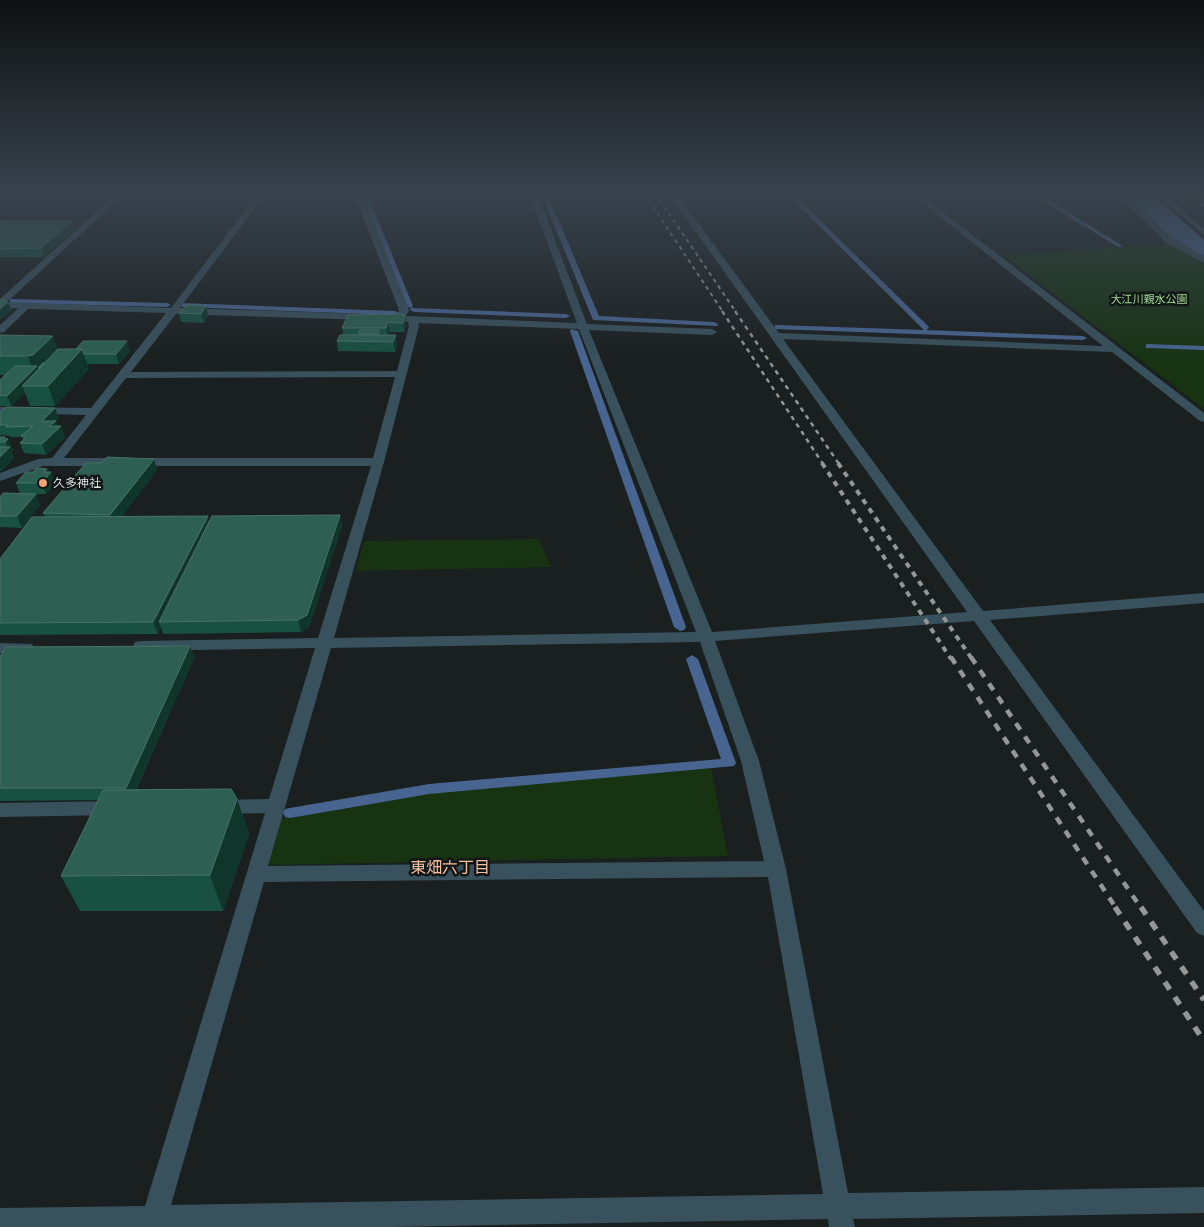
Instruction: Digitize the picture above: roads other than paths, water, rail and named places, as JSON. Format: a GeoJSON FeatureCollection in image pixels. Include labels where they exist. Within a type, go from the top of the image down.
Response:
{"type":"FeatureCollection","features":[{"type":"Feature","properties":{"kind":"street"},"geometry":{"type":"LineString","coordinates":[[0,304],[59,250]]}},
{"type":"Feature","properties":{"kind":"street"},"geometry":{"type":"LineString","coordinates":[[55,462],[219,250]]}},
{"type":"Feature","properties":{"kind":"street"},"geometry":{"type":"LineString","coordinates":[[381,250],[404,310],[396,318]]}},
{"type":"Feature","properties":{"kind":"street"},"geometry":{"type":"LineString","coordinates":[[555,250],[706,637],[750,761],[776,870],[840,1217]]}},
{"type":"Feature","properties":{"kind":"street"},"geometry":{"type":"LineString","coordinates":[[714,250],[1204,927]]}},
{"type":"Feature","properties":{"kind":"street"},"geometry":{"type":"LineString","coordinates":[[987,250],[1204,419]]}},
{"type":"Feature","properties":{"kind":"street"},"geometry":{"type":"LineString","coordinates":[[1187,250],[1204,260]]}},
{"type":"Feature","properties":{"kind":"street"},"geometry":{"type":"LineString","coordinates":[[0,304],[396,318],[712,332]]}},
{"type":"Feature","properties":{"kind":"street"},"geometry":{"type":"LineString","coordinates":[[0,330],[26,306]]}},
{"type":"Feature","properties":{"kind":"street"},"geometry":{"type":"LineString","coordinates":[[153,1223],[378,462],[414,326],[396,318]]}},
{"type":"Feature","properties":{"kind":"street"},"geometry":{"type":"LineString","coordinates":[[777,336],[1114,349]]}},
{"type":"Feature","properties":{"kind":"street"},"geometry":{"type":"LineString","coordinates":[[123,375],[401,374]]}},
{"type":"Feature","properties":{"kind":"street"},"geometry":{"type":"LineString","coordinates":[[0,410],[95,412]]}},
{"type":"Feature","properties":{"kind":"street"},"geometry":{"type":"LineString","coordinates":[[1,478],[42,462],[378,462]]}},
{"type":"Feature","properties":{"kind":"street"},"geometry":{"type":"LineString","coordinates":[[127,646],[706,637],[981,617],[1204,598]]}},
{"type":"Feature","properties":{"kind":"street"},"geometry":{"type":"LineString","coordinates":[[0,648],[39,648]]}},
{"type":"Feature","properties":{"kind":"street"},"geometry":{"type":"LineString","coordinates":[[197,807],[276,806]]}},
{"type":"Feature","properties":{"kind":"street"},"geometry":{"type":"LineString","coordinates":[[0,810],[128,808]]}},
{"type":"Feature","properties":{"kind":"street"},"geometry":{"type":"LineString","coordinates":[[256,874],[776,870]]}},
{"type":"Feature","properties":{"kind":"street"},"geometry":{"type":"LineString","coordinates":[[0,1221],[153,1223],[840,1217],[1204,1200]]}},
{"type":"Feature","properties":{"kind":"water"},"geometry":{"type":"Polygon","coordinates":[[[1193,250],[1204,250],[1204,257],[1193,250]]]}},
{"type":"Feature","properties":{"kind":"waterway"},"geometry":{"type":"LineString","coordinates":[[387,250],[409,306]]}},
{"type":"Feature","properties":{"kind":"waterway"},"geometry":{"type":"LineString","coordinates":[[568,250],[596,318],[714,324]]}},
{"type":"Feature","properties":{"kind":"waterway"},"geometry":{"type":"LineString","coordinates":[[847,250],[925,328]]}},
{"type":"Feature","properties":{"kind":"waterway"},"geometry":{"type":"LineString","coordinates":[[13,301],[167,305]]}},
{"type":"Feature","properties":{"kind":"waterway"},"geometry":{"type":"LineString","coordinates":[[183,305],[395,313]]}},
{"type":"Feature","properties":{"kind":"waterway"},"geometry":{"type":"LineString","coordinates":[[414,310],[566,316]]}},
{"type":"Feature","properties":{"kind":"waterway"},"geometry":{"type":"LineString","coordinates":[[778,327],[1083,338]]}},
{"type":"Feature","properties":{"kind":"waterway"},"geometry":{"type":"LineString","coordinates":[[574,331],[680,627]]}},
{"type":"Feature","properties":{"kind":"waterway"},"geometry":{"type":"LineString","coordinates":[[1149,346],[1204,348]]}},
{"type":"Feature","properties":{"kind":"waterway"},"geometry":{"type":"LineString","coordinates":[[290,813],[429,789],[729,763],[692,659]]}},
{"type":"Feature","properties":{"kind":"railway"},"geometry":{"type":"LineString","coordinates":[[682,250],[723,312]]}},
{"type":"Feature","properties":{"kind":"railway"},"geometry":{"type":"LineString","coordinates":[[694,250],[736,312]]}},
{"type":"Feature","properties":{"kind":"railway"},"geometry":{"type":"LineString","coordinates":[[722,311],[823,464]]}},
{"type":"Feature","properties":{"kind":"railway"},"geometry":{"type":"LineString","coordinates":[[735,311],[839,464]]}},
{"type":"Feature","properties":{"kind":"railway"},"geometry":{"type":"LineString","coordinates":[[822,463],[951,659]]}},
{"type":"Feature","properties":{"kind":"railway"},"geometry":{"type":"LineString","coordinates":[[838,463],[972,659]]}},
{"type":"Feature","properties":{"kind":"railway"},"geometry":{"type":"LineString","coordinates":[[951,657],[1116,908]]}},
{"type":"Feature","properties":{"kind":"railway"},"geometry":{"type":"LineString","coordinates":[[971,657],[1141,908]]}},
{"type":"Feature","properties":{"kind":"railway"},"geometry":{"type":"LineString","coordinates":[[1115,907],[1204,1041]]}},
{"type":"Feature","properties":{"kind":"railway"},"geometry":{"type":"LineString","coordinates":[[1141,907],[1204,1000]]}},
{"type":"Feature","properties":{"kind":"place","name":"久多神社"},"geometry":{"type":"Point","coordinates":[43,483]}},
{"type":"Feature","properties":{"kind":"district","name":"東畑六丁目"},"geometry":{"type":"Point","coordinates":[450,867]}},
{"type":"Feature","properties":{"kind":"park label","name":"大江川親水公園"},"geometry":{"type":"Point","coordinates":[1149,299]}}]}
